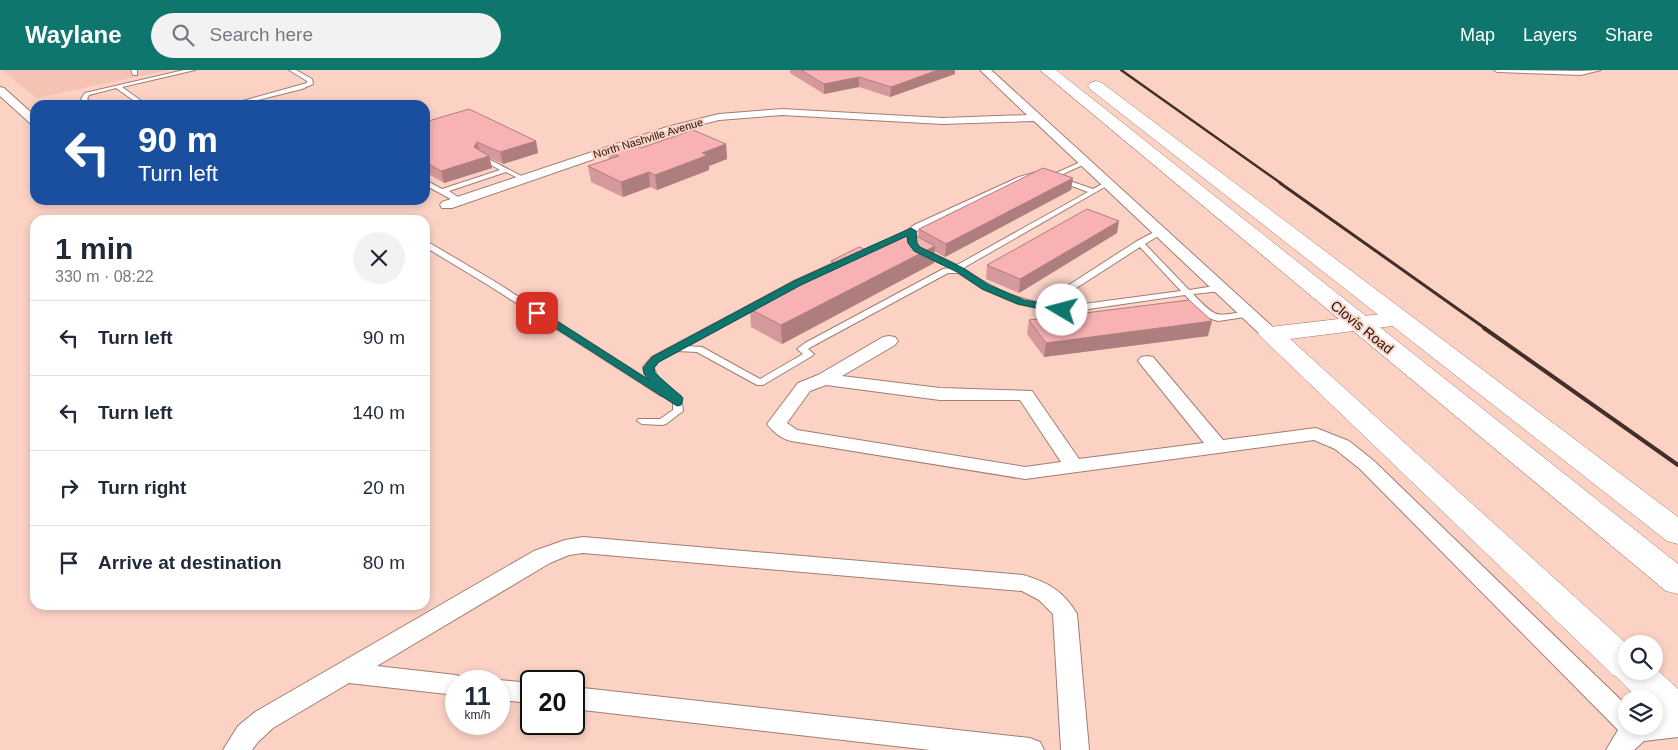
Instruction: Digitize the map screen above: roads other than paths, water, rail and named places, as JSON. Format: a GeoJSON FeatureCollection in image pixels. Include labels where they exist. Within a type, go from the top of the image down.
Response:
{"type":"FeatureCollection","features":[{"type":"Feature","properties":{"kind":"main road","name":"Clovis Road"},"geometry":{"type":"LineString","coordinates":[[1047,70],[1678,582]]}},
{"type":"Feature","properties":{"kind":"main road","name":"Clovis Road"},"geometry":{"type":"LineString","coordinates":[[1075,70],[1678,533]]}},
{"type":"Feature","properties":{"kind":"main road"},"geometry":{"type":"LineString","coordinates":[[1260,324],[1359,325],[1399,318]]}},
{"type":"Feature","properties":{"kind":"main road"},"geometry":{"type":"LineString","coordinates":[[1260,324],[1618,658]]}},
{"type":"Feature","properties":{"kind":"main road"},"geometry":{"type":"LineString","coordinates":[[1643,680],[1678,713]]}},
{"type":"Feature","properties":{"kind":"street"},"geometry":{"type":"LineString","coordinates":[[986,70],[1260,324]]}},
{"type":"Feature","properties":{"kind":"street"},"geometry":{"type":"LineString","coordinates":[[0,90],[30,117]]}},
{"type":"Feature","properties":{"kind":"street","name":"North Nashville Avenue"},"geometry":{"type":"LineString","coordinates":[[453,203],[671,129],[695,122],[736,115],[799,113],[959,121],[1036,118]]}},
{"type":"Feature","properties":{"kind":"street"},"geometry":{"type":"LineString","coordinates":[[889,341],[824,379],[804,387],[777,424],[791,436],[1025,473],[1316,434],[1342,445],[1367,465],[1618,722]]}},
{"type":"Feature","properties":{"kind":"street"},"geometry":{"type":"LineString","coordinates":[[1147,361],[1218,448]]}},
{"type":"Feature","properties":{"kind":"street"},"geometry":{"type":"LineString","coordinates":[[824,379],[940,394],[1026,395],[1074,467]]}},
{"type":"Feature","properties":{"kind":"street"},"geometry":{"type":"LineString","coordinates":[[237,750],[248,734],[264,720],[542,557],[574,545],[1023,583],[1046,593],[1062,608],[1065,614],[1075,750]]}},
{"type":"Feature","properties":{"kind":"street"},"geometry":{"type":"LineString","coordinates":[[345,672],[445,684]]}},
{"type":"Feature","properties":{"kind":"street"},"geometry":{"type":"LineString","coordinates":[[585,699],[1030,750]]}},
{"type":"Feature","properties":{"kind":"street"},"geometry":{"type":"LineString","coordinates":[[1663,728],[1678,726]]}},
{"type":"Feature","properties":{"kind":"lane"},"geometry":{"type":"LineString","coordinates":[[85,100],[84,99],[88,94],[192,70]]}},
{"type":"Feature","properties":{"kind":"lane"},"geometry":{"type":"LineString","coordinates":[[251,100],[310,84],[310,80],[292,70]]}},
{"type":"Feature","properties":{"kind":"lane"},"geometry":{"type":"LineString","coordinates":[[1497,70],[1581,73],[1598,70]]}},
{"type":"Feature","properties":{"kind":"lane"},"geometry":{"type":"LineString","coordinates":[[117,86],[137,100]]}},
{"type":"Feature","properties":{"kind":"lane"},"geometry":{"type":"LineString","coordinates":[[481,157],[524,179]]}},
{"type":"Feature","properties":{"kind":"lane"},"geometry":{"type":"LineString","coordinates":[[902,235],[1021,178],[1042,173],[1058,174],[1085,162]]}},
{"type":"Feature","properties":{"kind":"lane"},"geometry":{"type":"LineString","coordinates":[[442,192],[506,170]]}},
{"type":"Feature","properties":{"kind":"lane"},"geometry":{"type":"LineString","coordinates":[[1058,174],[1058,179],[1093,191]]}},
{"type":"Feature","properties":{"kind":"lane"},"geometry":{"type":"LineString","coordinates":[[960,270],[961,266],[1108,183]]}},
{"type":"Feature","properties":{"kind":"lane"},"geometry":{"type":"LineString","coordinates":[[430,185],[442,192],[453,203]]}},
{"type":"Feature","properties":{"kind":"lane"},"geometry":{"type":"LineString","coordinates":[[911,231],[912,243],[917,249],[960,270],[986,287],[1021,302],[1040,307],[1070,310],[1221,288]]}},
{"type":"Feature","properties":{"kind":"lane"},"geometry":{"type":"LineString","coordinates":[[1040,307],[1160,231]]}},
{"type":"Feature","properties":{"kind":"lane"},"geometry":{"type":"LineString","coordinates":[[1140,244],[1208,315],[1260,324]]}},
{"type":"Feature","properties":{"kind":"lane"},"geometry":{"type":"LineString","coordinates":[[430,247],[491,283],[677,402]]}},
{"type":"Feature","properties":{"kind":"lane"},"geometry":{"type":"LineString","coordinates":[[642,421],[662,422],[678,411],[678,398],[649,374],[648,368],[655,360],[798,283],[850,259]]}},
{"type":"Feature","properties":{"kind":"lane"},"geometry":{"type":"LineString","coordinates":[[678,348],[699,349],[760,383],[809,354],[802,349],[946,271],[960,270]]}},
{"type":"Feature","properties":{"kind":"railway"},"geometry":{"type":"LineString","coordinates":[[1121,70],[1282,184]]}},
{"type":"Feature","properties":{"kind":"railway"},"geometry":{"type":"LineString","coordinates":[[1280,183],[1486,329]]}},
{"type":"Feature","properties":{"kind":"railway"},"geometry":{"type":"LineString","coordinates":[[1484,328],[1678,465]]}}]}
